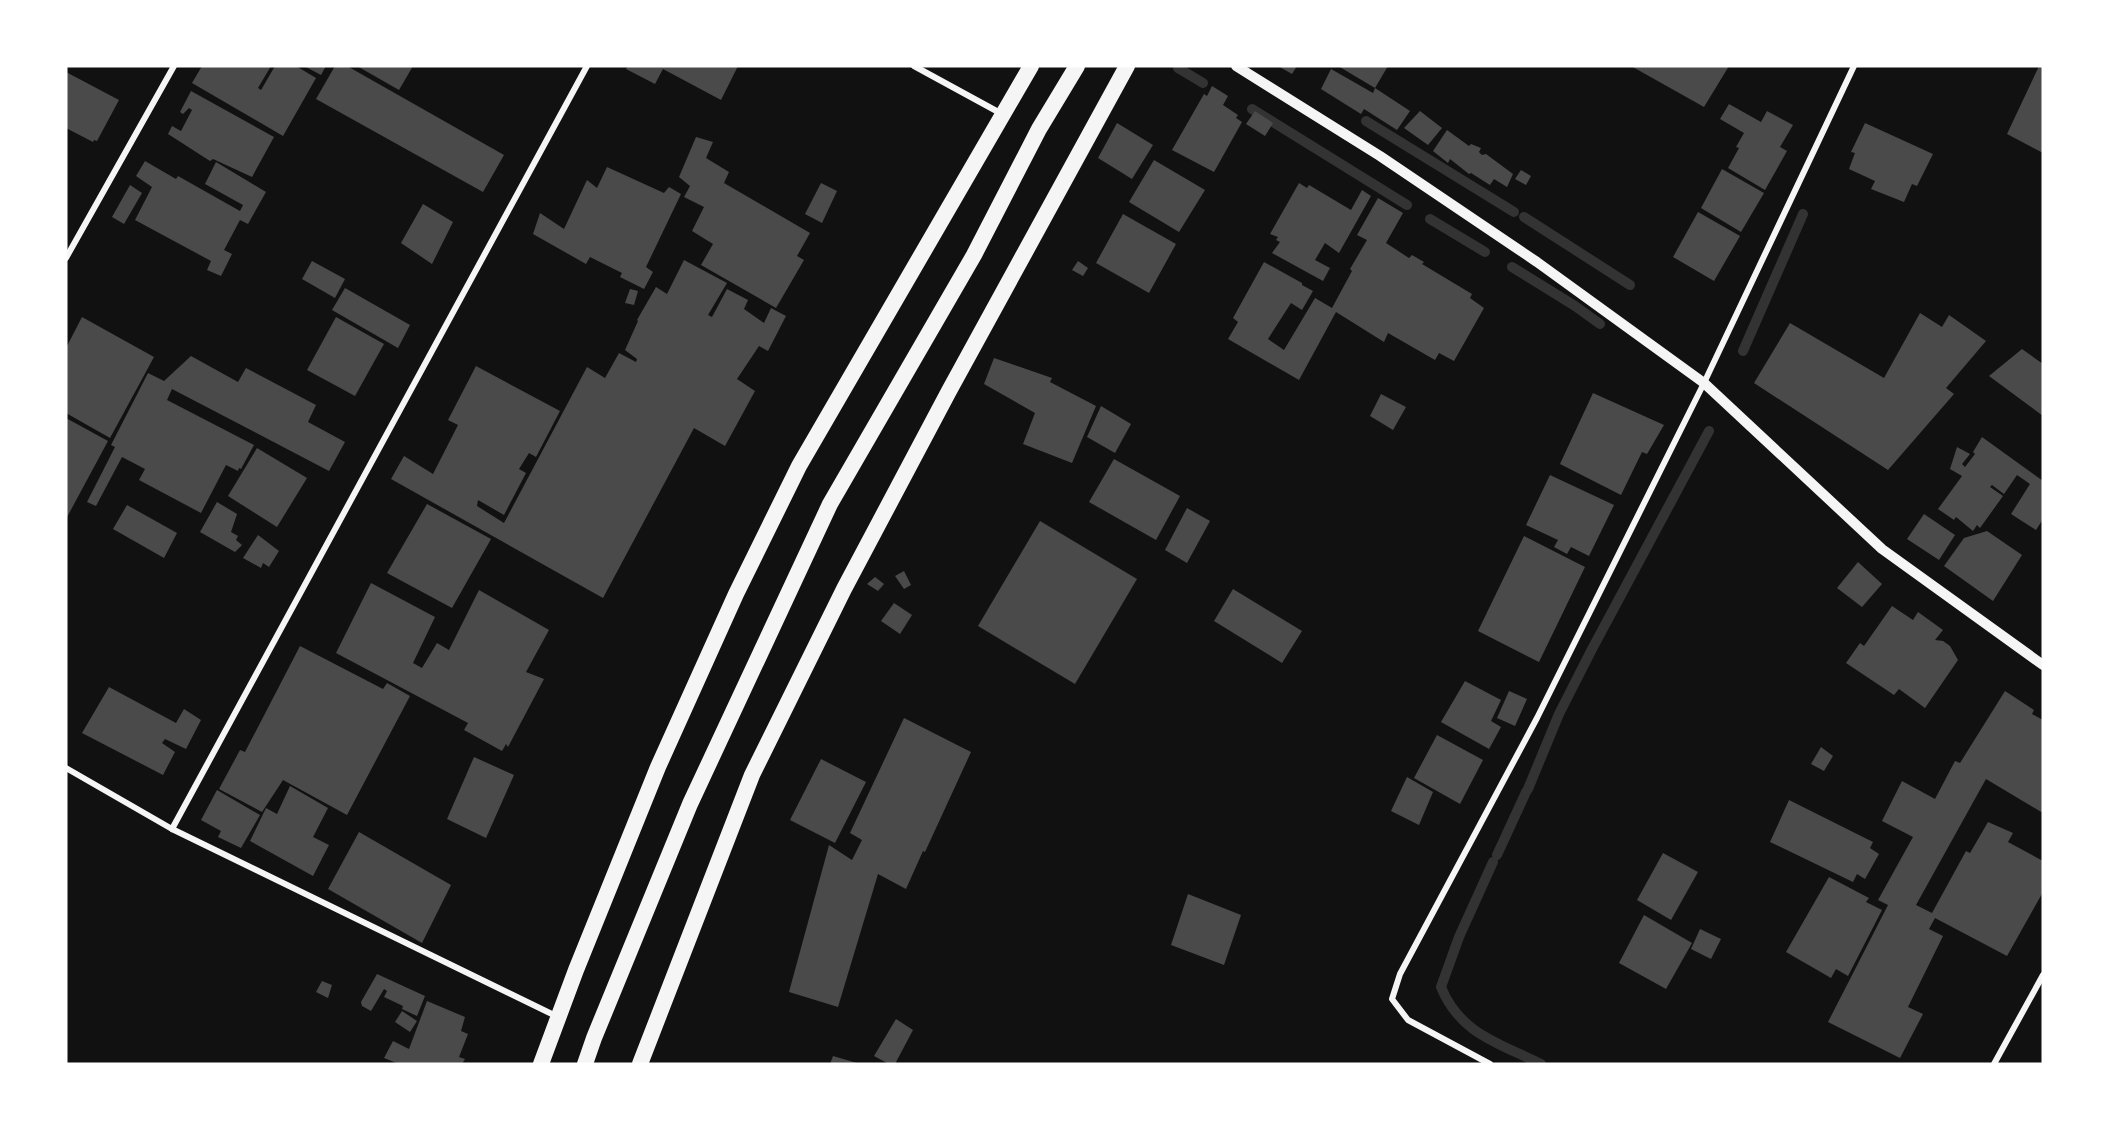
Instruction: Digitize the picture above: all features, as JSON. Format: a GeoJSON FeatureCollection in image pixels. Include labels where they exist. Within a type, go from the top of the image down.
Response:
{"type":"FeatureCollection","features":[{"type":"Feature","properties":{"kind":"highway"},"geometry":{"type":"LineString","coordinates":[[541,1064],[658,767],[736,594],[799,466],[1031,66]]}},
{"type":"Feature","properties":{"kind":"highway"},"geometry":{"type":"LineString","coordinates":[[585,1064],[690,804],[830,504],[974,255],[1039,129],[1077,66]]}},
{"type":"Feature","properties":{"kind":"highway"},"geometry":{"type":"LineString","coordinates":[[640,1064],[752,775],[844,589],[949,391],[1127,66]]}},
{"type":"Feature","properties":{"kind":"street"},"geometry":{"type":"LineString","coordinates":[[66,258],[174,66]]}},
{"type":"Feature","properties":{"kind":"street"},"geometry":{"type":"LineString","coordinates":[[172,829],[587,66]]}},
{"type":"Feature","properties":{"kind":"street"},"geometry":{"type":"LineString","coordinates":[[915,66],[1003,114]]}},
{"type":"Feature","properties":{"kind":"street"},"geometry":{"type":"LineString","coordinates":[[1236,66],[1380,156],[1518,248],[1704,383],[1882,549],[2043,665]]}},
{"type":"Feature","properties":{"kind":"street"},"geometry":{"type":"LineString","coordinates":[[1490,1064],[1408,1020],[1392,999],[1400,974],[1537,718],[1704,383],[1854,66]]}},
{"type":"Feature","properties":{"kind":"street"},"geometry":{"type":"LineString","coordinates":[[66,768],[172,829],[558,1018]]}},
{"type":"Feature","properties":{"kind":"street"},"geometry":{"type":"LineString","coordinates":[[1994,1064],[2043,975]]}},
{"type":"Feature","properties":{"kind":"building"},"geometry":{"type":"Polygon","coordinates":[[[202,66],[271,66],[258,88],[261,90],[275,66],[296,66],[316,78],[283,136],[192,83],[202,66]]]}},
{"type":"Feature","properties":{"kind":"building"},"geometry":{"type":"Polygon","coordinates":[[[304,66],[326,66],[321,75],[304,66]]]}},
{"type":"Feature","properties":{"kind":"building"},"geometry":{"type":"Polygon","coordinates":[[[335,66],[347,66],[504,155],[483,192],[316,99],[335,66]]]}},
{"type":"Feature","properties":{"kind":"building"},"geometry":{"type":"Polygon","coordinates":[[[357,66],[413,66],[399,90],[357,66]]]}},
{"type":"Feature","properties":{"kind":"building"},"geometry":{"type":"Polygon","coordinates":[[[628,66],[738,66],[721,100],[663,69],[655,84],[626,69],[628,66]]]}},
{"type":"Feature","properties":{"kind":"building"},"geometry":{"type":"Polygon","coordinates":[[[1278,66],[1297,66],[1292,74],[1278,66]]]}},
{"type":"Feature","properties":{"kind":"building"},"geometry":{"type":"Polygon","coordinates":[[[1338,66],[1388,66],[1375,88],[1338,66]]]}},
{"type":"Feature","properties":{"kind":"building"},"geometry":{"type":"Polygon","coordinates":[[[1631,66],[1729,66],[1704,107],[1631,66]]]}},
{"type":"Feature","properties":{"kind":"building"},"geometry":{"type":"Polygon","coordinates":[[[2039,66],[2043,66],[2043,153],[2007,134],[2039,66]]]}},
{"type":"Feature","properties":{"kind":"building"},"geometry":{"type":"Polygon","coordinates":[[[1331,69],[1373,93],[1375,88],[1410,111],[1397,130],[1364,109],[1361,114],[1321,89],[1331,69]]]}},
{"type":"Feature","properties":{"kind":"building"},"geometry":{"type":"Polygon","coordinates":[[[66,72],[119,100],[97,141],[93,142],[66,128],[66,72]]]}},
{"type":"Feature","properties":{"kind":"building"},"geometry":{"type":"Polygon","coordinates":[[[1212,86],[1228,96],[1223,105],[1238,115],[1236,118],[1242,122],[1214,172],[1172,150],[1204,94],[1207,96],[1212,86]]]}},
{"type":"Feature","properties":{"kind":"building"},"geometry":{"type":"Polygon","coordinates":[[[191,91],[274,137],[252,177],[213,159],[210,161],[168,134],[172,126],[181,131],[192,110],[189,108],[183,114],[180,112],[191,91]]]}},
{"type":"Feature","properties":{"kind":"building"},"geometry":{"type":"Polygon","coordinates":[[[1729,104],[1761,122],[1767,111],[1793,125],[1780,147],[1787,151],[1765,190],[1728,168],[1744,133],[1720,119],[1729,104]]]}},
{"type":"Feature","properties":{"kind":"building"},"geometry":{"type":"Polygon","coordinates":[[[1255,111],[1273,123],[1265,136],[1246,124],[1255,111]]]}},
{"type":"Feature","properties":{"kind":"building"},"geometry":{"type":"Polygon","coordinates":[[[1420,111],[1442,128],[1428,145],[1404,128],[1420,111]]]}},
{"type":"Feature","properties":{"kind":"building"},"geometry":{"type":"Polygon","coordinates":[[[1117,123],[1153,145],[1132,179],[1098,158],[1117,123]]]}},
{"type":"Feature","properties":{"kind":"building"},"geometry":{"type":"Polygon","coordinates":[[[1865,123],[1933,154],[1917,186],[1912,184],[1904,202],[1871,189],[1875,181],[1849,169],[1855,153],[1851,152],[1865,123]]]}},
{"type":"Feature","properties":{"kind":"building"},"geometry":{"type":"Polygon","coordinates":[[[1447,130],[1469,146],[1471,144],[1481,148],[1479,152],[1482,155],[1486,154],[1513,174],[1507,187],[1494,179],[1490,185],[1471,173],[1469,174],[1450,159],[1448,163],[1433,151],[1447,130]]]}},
{"type":"Feature","properties":{"kind":"building"},"geometry":{"type":"Polygon","coordinates":[[[696,137],[713,142],[706,158],[729,172],[724,183],[810,233],[797,256],[804,260],[776,308],[701,265],[713,244],[692,231],[704,207],[684,197],[690,186],[679,177],[696,137]]]}},
{"type":"Feature","properties":{"kind":"building"},"geometry":{"type":"Polygon","coordinates":[[[1154,160],[1205,190],[1179,232],[1129,202],[1154,160]]]}},
{"type":"Feature","properties":{"kind":"building"},"geometry":{"type":"Polygon","coordinates":[[[145,161],[176,179],[178,176],[240,211],[243,205],[205,184],[216,162],[266,192],[248,224],[240,220],[224,250],[232,254],[221,276],[207,270],[211,261],[135,220],[152,187],[136,176],[145,161]]]}},
{"type":"Feature","properties":{"kind":"building"},"geometry":{"type":"Polygon","coordinates":[[[607,167],[664,193],[669,187],[681,194],[646,267],[653,272],[644,289],[620,277],[622,273],[590,257],[586,264],[533,234],[540,213],[564,229],[587,180],[597,188],[607,167]]]}},
{"type":"Feature","properties":{"kind":"building"},"geometry":{"type":"Polygon","coordinates":[[[1722,169],[1764,193],[1741,232],[1701,208],[1722,169]]]}},
{"type":"Feature","properties":{"kind":"building"},"geometry":{"type":"Polygon","coordinates":[[[1521,170],[1531,176],[1526,185],[1515,179],[1521,170]]]}},
{"type":"Feature","properties":{"kind":"building"},"geometry":{"type":"Polygon","coordinates":[[[821,183],[837,191],[822,223],[805,214],[821,183]]]}},
{"type":"Feature","properties":{"kind":"building"},"geometry":{"type":"Polygon","coordinates":[[[1299,183],[1307,188],[1309,185],[1351,210],[1362,190],[1371,196],[1339,253],[1325,243],[1315,260],[1330,268],[1323,281],[1272,253],[1280,242],[1276,240],[1278,237],[1270,234],[1299,183]]]}},
{"type":"Feature","properties":{"kind":"building"},"geometry":{"type":"Polygon","coordinates":[[[130,185],[142,193],[124,224],[112,217],[130,185]]]}},
{"type":"Feature","properties":{"kind":"building"},"geometry":{"type":"Polygon","coordinates":[[[1378,198],[1403,213],[1386,243],[1409,258],[1412,255],[1424,262],[1422,264],[1472,294],[1470,298],[1484,308],[1454,361],[1439,353],[1435,360],[1388,333],[1384,342],[1336,312],[1299,380],[1228,339],[1238,322],[1233,318],[1264,262],[1313,291],[1302,310],[1291,303],[1268,339],[1284,350],[1315,298],[1332,308],[1352,271],[1350,269],[1367,240],[1357,235],[1378,198]]]}},
{"type":"Feature","properties":{"kind":"building"},"geometry":{"type":"Polygon","coordinates":[[[423,204],[453,222],[432,264],[401,243],[423,204]]]}},
{"type":"Feature","properties":{"kind":"building"},"geometry":{"type":"Polygon","coordinates":[[[1698,212],[1740,236],[1714,281],[1673,257],[1698,212]]]}},
{"type":"Feature","properties":{"kind":"building"},"geometry":{"type":"Polygon","coordinates":[[[1123,214],[1176,244],[1149,293],[1096,263],[1123,214]]]}},
{"type":"Feature","properties":{"kind":"building"},"geometry":{"type":"Polygon","coordinates":[[[684,260],[727,283],[708,315],[712,317],[727,289],[748,300],[744,309],[764,323],[771,308],[786,316],[768,351],[759,346],[737,379],[755,391],[725,446],[694,428],[603,598],[391,479],[404,456],[433,474],[458,425],[448,420],[476,366],[560,411],[536,457],[529,453],[519,469],[526,473],[504,515],[478,500],[477,506],[504,523],[587,367],[605,378],[619,353],[636,362],[637,359],[625,350],[637,320],[656,287],[667,294],[684,260]]]}},
{"type":"Feature","properties":{"kind":"building"},"geometry":{"type":"Polygon","coordinates":[[[312,261],[345,279],[335,298],[302,279],[312,261]]]}},
{"type":"Feature","properties":{"kind":"building"},"geometry":{"type":"Polygon","coordinates":[[[1078,261],[1088,268],[1083,276],[1072,270],[1078,261]]]}},
{"type":"Feature","properties":{"kind":"building"},"geometry":{"type":"Polygon","coordinates":[[[345,288],[410,325],[398,348],[332,310],[345,288]]]}},
{"type":"Feature","properties":{"kind":"building"},"geometry":{"type":"Polygon","coordinates":[[[630,289],[638,291],[634,305],[625,303],[630,289]]]}},
{"type":"Feature","properties":{"kind":"building"},"geometry":{"type":"Polygon","coordinates":[[[1920,313],[1942,327],[1949,315],[1986,341],[1946,388],[1954,394],[1888,470],[1754,383],[1790,323],[1884,378],[1920,313]]]}},
{"type":"Feature","properties":{"kind":"building"},"geometry":{"type":"Polygon","coordinates":[[[82,317],[154,357],[110,438],[66,413],[66,348],[82,317]]]}},
{"type":"Feature","properties":{"kind":"building"},"geometry":{"type":"Polygon","coordinates":[[[336,317],[384,344],[355,396],[307,370],[336,317]]]}},
{"type":"Feature","properties":{"kind":"building"},"geometry":{"type":"Polygon","coordinates":[[[2022,349],[2043,364],[2043,416],[1989,376],[2022,349]]]}},
{"type":"Feature","properties":{"kind":"building"},"geometry":{"type":"Polygon","coordinates":[[[191,356],[238,382],[246,368],[316,405],[308,422],[345,442],[329,471],[172,389],[167,400],[254,445],[241,469],[239,468],[238,471],[226,465],[201,513],[139,480],[145,469],[122,457],[96,506],[87,502],[115,447],[111,445],[148,373],[164,381],[191,356]]]}},
{"type":"Feature","properties":{"kind":"building"},"geometry":{"type":"Polygon","coordinates":[[[994,358],[1052,378],[1050,382],[1096,406],[1072,463],[1023,444],[1035,413],[984,384],[994,358]]]}},
{"type":"Feature","properties":{"kind":"building"},"geometry":{"type":"Polygon","coordinates":[[[1593,393],[1664,425],[1647,454],[1642,452],[1621,495],[1560,464],[1593,393]]]}},
{"type":"Feature","properties":{"kind":"building"},"geometry":{"type":"Polygon","coordinates":[[[1381,394],[1406,407],[1393,430],[1370,416],[1381,394]]]}},
{"type":"Feature","properties":{"kind":"building"},"geometry":{"type":"Polygon","coordinates":[[[1101,406],[1131,424],[1115,453],[1087,437],[1101,406]]]}},
{"type":"Feature","properties":{"kind":"building"},"geometry":{"type":"Polygon","coordinates":[[[66,418],[108,441],[66,519],[66,418]]]}},
{"type":"Feature","properties":{"kind":"building"},"geometry":{"type":"Polygon","coordinates":[[[1982,437],[2043,481],[2043,519],[2036,530],[2011,514],[2030,484],[2017,475],[2004,494],[1992,485],[1990,487],[2003,496],[1980,528],[1977,525],[1973,531],[1956,517],[1954,520],[1938,509],[1962,476],[1950,469],[1957,447],[1970,454],[1962,464],[1965,467],[1975,454],[1973,452],[1982,437]]]}},
{"type":"Feature","properties":{"kind":"building"},"geometry":{"type":"Polygon","coordinates":[[[257,448],[307,478],[277,527],[228,496],[257,448]]]}},
{"type":"Feature","properties":{"kind":"building"},"geometry":{"type":"Polygon","coordinates":[[[1114,459],[1180,496],[1156,540],[1089,502],[1114,459]]]}},
{"type":"Feature","properties":{"kind":"building"},"geometry":{"type":"Polygon","coordinates":[[[1550,475],[1614,505],[1589,556],[1571,547],[1567,554],[1554,547],[1558,540],[1526,525],[1550,475]]]}},
{"type":"Feature","properties":{"kind":"building"},"geometry":{"type":"Polygon","coordinates":[[[217,502],[237,514],[231,532],[238,536],[236,540],[242,545],[235,552],[200,532],[217,502]]]}},
{"type":"Feature","properties":{"kind":"building"},"geometry":{"type":"Polygon","coordinates":[[[427,504],[491,539],[452,608],[387,573],[427,504]]]}},
{"type":"Feature","properties":{"kind":"building"},"geometry":{"type":"Polygon","coordinates":[[[127,505],[177,533],[164,558],[113,529],[127,505]]]}},
{"type":"Feature","properties":{"kind":"building"},"geometry":{"type":"Polygon","coordinates":[[[1187,508],[1210,521],[1187,563],[1165,550],[1187,508]]]}},
{"type":"Feature","properties":{"kind":"building"},"geometry":{"type":"Polygon","coordinates":[[[1924,514],[1955,535],[1939,560],[1907,539],[1924,514]]]}},
{"type":"Feature","properties":{"kind":"building"},"geometry":{"type":"Polygon","coordinates":[[[1040,521],[1137,579],[1075,684],[978,626],[1040,521]]]}},
{"type":"Feature","properties":{"kind":"building"},"geometry":{"type":"Polygon","coordinates":[[[1987,531],[2022,555],[1993,601],[1944,566],[1964,538],[1987,531]]]}},
{"type":"Feature","properties":{"kind":"building"},"geometry":{"type":"Polygon","coordinates":[[[258,535],[279,551],[269,567],[263,563],[261,568],[243,558],[258,535]]]}},
{"type":"Feature","properties":{"kind":"building"},"geometry":{"type":"Polygon","coordinates":[[[1524,536],[1585,567],[1539,662],[1478,631],[1524,536]]]}},
{"type":"Feature","properties":{"kind":"building"},"geometry":{"type":"Polygon","coordinates":[[[1858,562],[1882,584],[1862,607],[1837,588],[1858,562]]]}},
{"type":"Feature","properties":{"kind":"building"},"geometry":{"type":"Polygon","coordinates":[[[904,571],[911,585],[904,589],[895,576],[904,571]]]}},
{"type":"Feature","properties":{"kind":"building"},"geometry":{"type":"Polygon","coordinates":[[[875,577],[884,584],[878,591],[867,584],[875,577]]]}},
{"type":"Feature","properties":{"kind":"building"},"geometry":{"type":"Polygon","coordinates":[[[371,583],[435,617],[413,663],[422,668],[437,643],[449,650],[479,590],[549,630],[526,672],[544,679],[508,747],[506,744],[502,751],[464,730],[468,723],[336,653],[371,583]]]}},
{"type":"Feature","properties":{"kind":"building"},"geometry":{"type":"Polygon","coordinates":[[[1233,589],[1302,631],[1282,663],[1214,621],[1233,589]]]}},
{"type":"Feature","properties":{"kind":"building"},"geometry":{"type":"Polygon","coordinates":[[[894,603],[912,615],[900,634],[881,621],[894,603]]]}},
{"type":"Feature","properties":{"kind":"building"},"geometry":{"type":"Polygon","coordinates":[[[1892,606],[1913,620],[1918,612],[1943,630],[1935,640],[1943,641],[1950,646],[1958,660],[1925,708],[1899,689],[1894,695],[1846,663],[1860,643],[1864,646],[1892,606]]]}},
{"type":"Feature","properties":{"kind":"building"},"geometry":{"type":"Polygon","coordinates":[[[300,646],[383,689],[387,683],[410,696],[347,815],[283,780],[262,812],[219,789],[240,750],[245,752],[300,646]]]}},
{"type":"Feature","properties":{"kind":"building"},"geometry":{"type":"Polygon","coordinates":[[[1465,681],[1501,700],[1491,721],[1501,727],[1489,749],[1441,722],[1465,681]]]}},
{"type":"Feature","properties":{"kind":"building"},"geometry":{"type":"Polygon","coordinates":[[[109,687],[176,723],[184,709],[201,720],[186,749],[165,739],[162,743],[175,752],[163,775],[82,733],[109,687]]]}},
{"type":"Feature","properties":{"kind":"building"},"geometry":{"type":"Polygon","coordinates":[[[1509,691],[1527,699],[1515,726],[1497,718],[1509,691]]]}},
{"type":"Feature","properties":{"kind":"building"},"geometry":{"type":"Polygon","coordinates":[[[2005,691],[2034,710],[2032,714],[2043,720],[2043,813],[1986,779],[1916,905],[1932,913],[1966,851],[1970,853],[1988,822],[2013,833],[2008,842],[2043,861],[2043,892],[2007,956],[1935,918],[1929,929],[1943,936],[1908,1007],[1923,1014],[1900,1058],[1828,1022],[1888,905],[1878,900],[1913,837],[1882,821],[1902,781],[1935,799],[1955,761],[1960,763],[2005,691]]]}},
{"type":"Feature","properties":{"kind":"building"},"geometry":{"type":"Polygon","coordinates":[[[904,718],[971,752],[906,889],[878,874],[838,1007],[789,992],[829,845],[852,860],[862,840],[850,833],[904,718]]]}},
{"type":"Feature","properties":{"kind":"building"},"geometry":{"type":"Polygon","coordinates":[[[1437,735],[1483,760],[1460,804],[1414,778],[1437,735]]]}},
{"type":"Feature","properties":{"kind":"building"},"geometry":{"type":"Polygon","coordinates":[[[1821,747],[1833,756],[1824,771],[1811,764],[1821,747]]]}},
{"type":"Feature","properties":{"kind":"building"},"geometry":{"type":"Polygon","coordinates":[[[474,757],[514,775],[486,838],[447,819],[474,757]]]}},
{"type":"Feature","properties":{"kind":"building"},"geometry":{"type":"Polygon","coordinates":[[[821,759],[866,782],[835,843],[790,820],[821,759]]]}},
{"type":"Feature","properties":{"kind":"building"},"geometry":{"type":"Polygon","coordinates":[[[1407,777],[1433,792],[1419,825],[1391,811],[1407,777]]]}},
{"type":"Feature","properties":{"kind":"building"},"geometry":{"type":"Polygon","coordinates":[[[290,786],[328,808],[313,837],[329,845],[313,876],[250,841],[266,808],[277,814],[290,786]]]}},
{"type":"Feature","properties":{"kind":"building"},"geometry":{"type":"Polygon","coordinates":[[[217,790],[260,815],[241,848],[218,837],[221,831],[201,820],[217,790]]]}},
{"type":"Feature","properties":{"kind":"building"},"geometry":{"type":"Polygon","coordinates":[[[1789,800],[1873,842],[1870,848],[1879,854],[1865,879],[1857,874],[1853,882],[1770,842],[1789,800]]]}},
{"type":"Feature","properties":{"kind":"building"},"geometry":{"type":"Polygon","coordinates":[[[359,832],[451,885],[422,943],[328,889],[359,832]]]}},
{"type":"Feature","properties":{"kind":"building"},"geometry":{"type":"Polygon","coordinates":[[[1663,853],[1698,872],[1671,920],[1637,900],[1663,853]]]}},
{"type":"Feature","properties":{"kind":"building"},"geometry":{"type":"Polygon","coordinates":[[[1829,877],[1869,898],[1866,902],[1882,910],[1848,976],[1836,969],[1831,978],[1786,952],[1829,877]]]}},
{"type":"Feature","properties":{"kind":"building"},"geometry":{"type":"Polygon","coordinates":[[[1188,894],[1241,915],[1224,965],[1171,945],[1188,894]]]}},
{"type":"Feature","properties":{"kind":"building"},"geometry":{"type":"Polygon","coordinates":[[[1644,915],[1692,943],[1666,989],[1619,963],[1644,915]]]}},
{"type":"Feature","properties":{"kind":"building"},"geometry":{"type":"Polygon","coordinates":[[[1700,929],[1721,939],[1711,959],[1691,949],[1700,929]]]}},
{"type":"Feature","properties":{"kind":"building"},"geometry":{"type":"Polygon","coordinates":[[[377,974],[425,996],[417,1016],[384,997],[387,991],[384,989],[371,1011],[362,1006],[361,1002],[377,974]]]}},
{"type":"Feature","properties":{"kind":"building"},"geometry":{"type":"Polygon","coordinates":[[[322,981],[332,985],[328,998],[316,992],[322,981]]]}},
{"type":"Feature","properties":{"kind":"building"},"geometry":{"type":"Polygon","coordinates":[[[427,1001],[465,1017],[461,1031],[468,1034],[459,1057],[465,1059],[462,1064],[399,1064],[384,1058],[393,1041],[409,1049],[427,1001]]]}},
{"type":"Feature","properties":{"kind":"building"},"geometry":{"type":"Polygon","coordinates":[[[402,1011],[417,1021],[410,1032],[395,1022],[402,1011]]]}},
{"type":"Feature","properties":{"kind":"building"},"geometry":{"type":"Polygon","coordinates":[[[896,1019],[913,1030],[895,1064],[889,1064],[874,1056],[896,1019]]]}},
{"type":"Feature","properties":{"kind":"building"},"geometry":{"type":"Polygon","coordinates":[[[833,1056],[857,1063],[857,1064],[830,1064],[833,1056]]]}},
{"type":"Feature","properties":{"kind":"waterway"},"geometry":{"type":"LineString","coordinates":[[1178,68],[1203,83]]}},
{"type":"Feature","properties":{"kind":"waterway"},"geometry":{"type":"LineString","coordinates":[[1252,109],[1407,205]]}},
{"type":"Feature","properties":{"kind":"waterway"},"geometry":{"type":"LineString","coordinates":[[1366,121],[1514,212]]}},
{"type":"Feature","properties":{"kind":"waterway"},"geometry":{"type":"LineString","coordinates":[[1743,351],[1803,214]]}},
{"type":"Feature","properties":{"kind":"waterway"},"geometry":{"type":"LineString","coordinates":[[1524,217],[1630,285]]}},
{"type":"Feature","properties":{"kind":"waterway"},"geometry":{"type":"LineString","coordinates":[[1430,219],[1485,252]]}},
{"type":"Feature","properties":{"kind":"waterway"},"geometry":{"type":"LineString","coordinates":[[1512,267],[1600,324]]}},
{"type":"Feature","properties":{"kind":"waterway"},"geometry":{"type":"LineString","coordinates":[[1528,789],[1559,714],[1709,431]]}},
{"type":"Feature","properties":{"kind":"waterway"},"geometry":{"type":"LineString","coordinates":[[1497,855],[1526,792]]}},
{"type":"Feature","properties":{"kind":"waterway"},"geometry":{"type":"LineString","coordinates":[[1493,862],[1459,937],[1441,987],[1449,1003],[1470,1026],[1496,1043],[1541,1064]]}}]}
